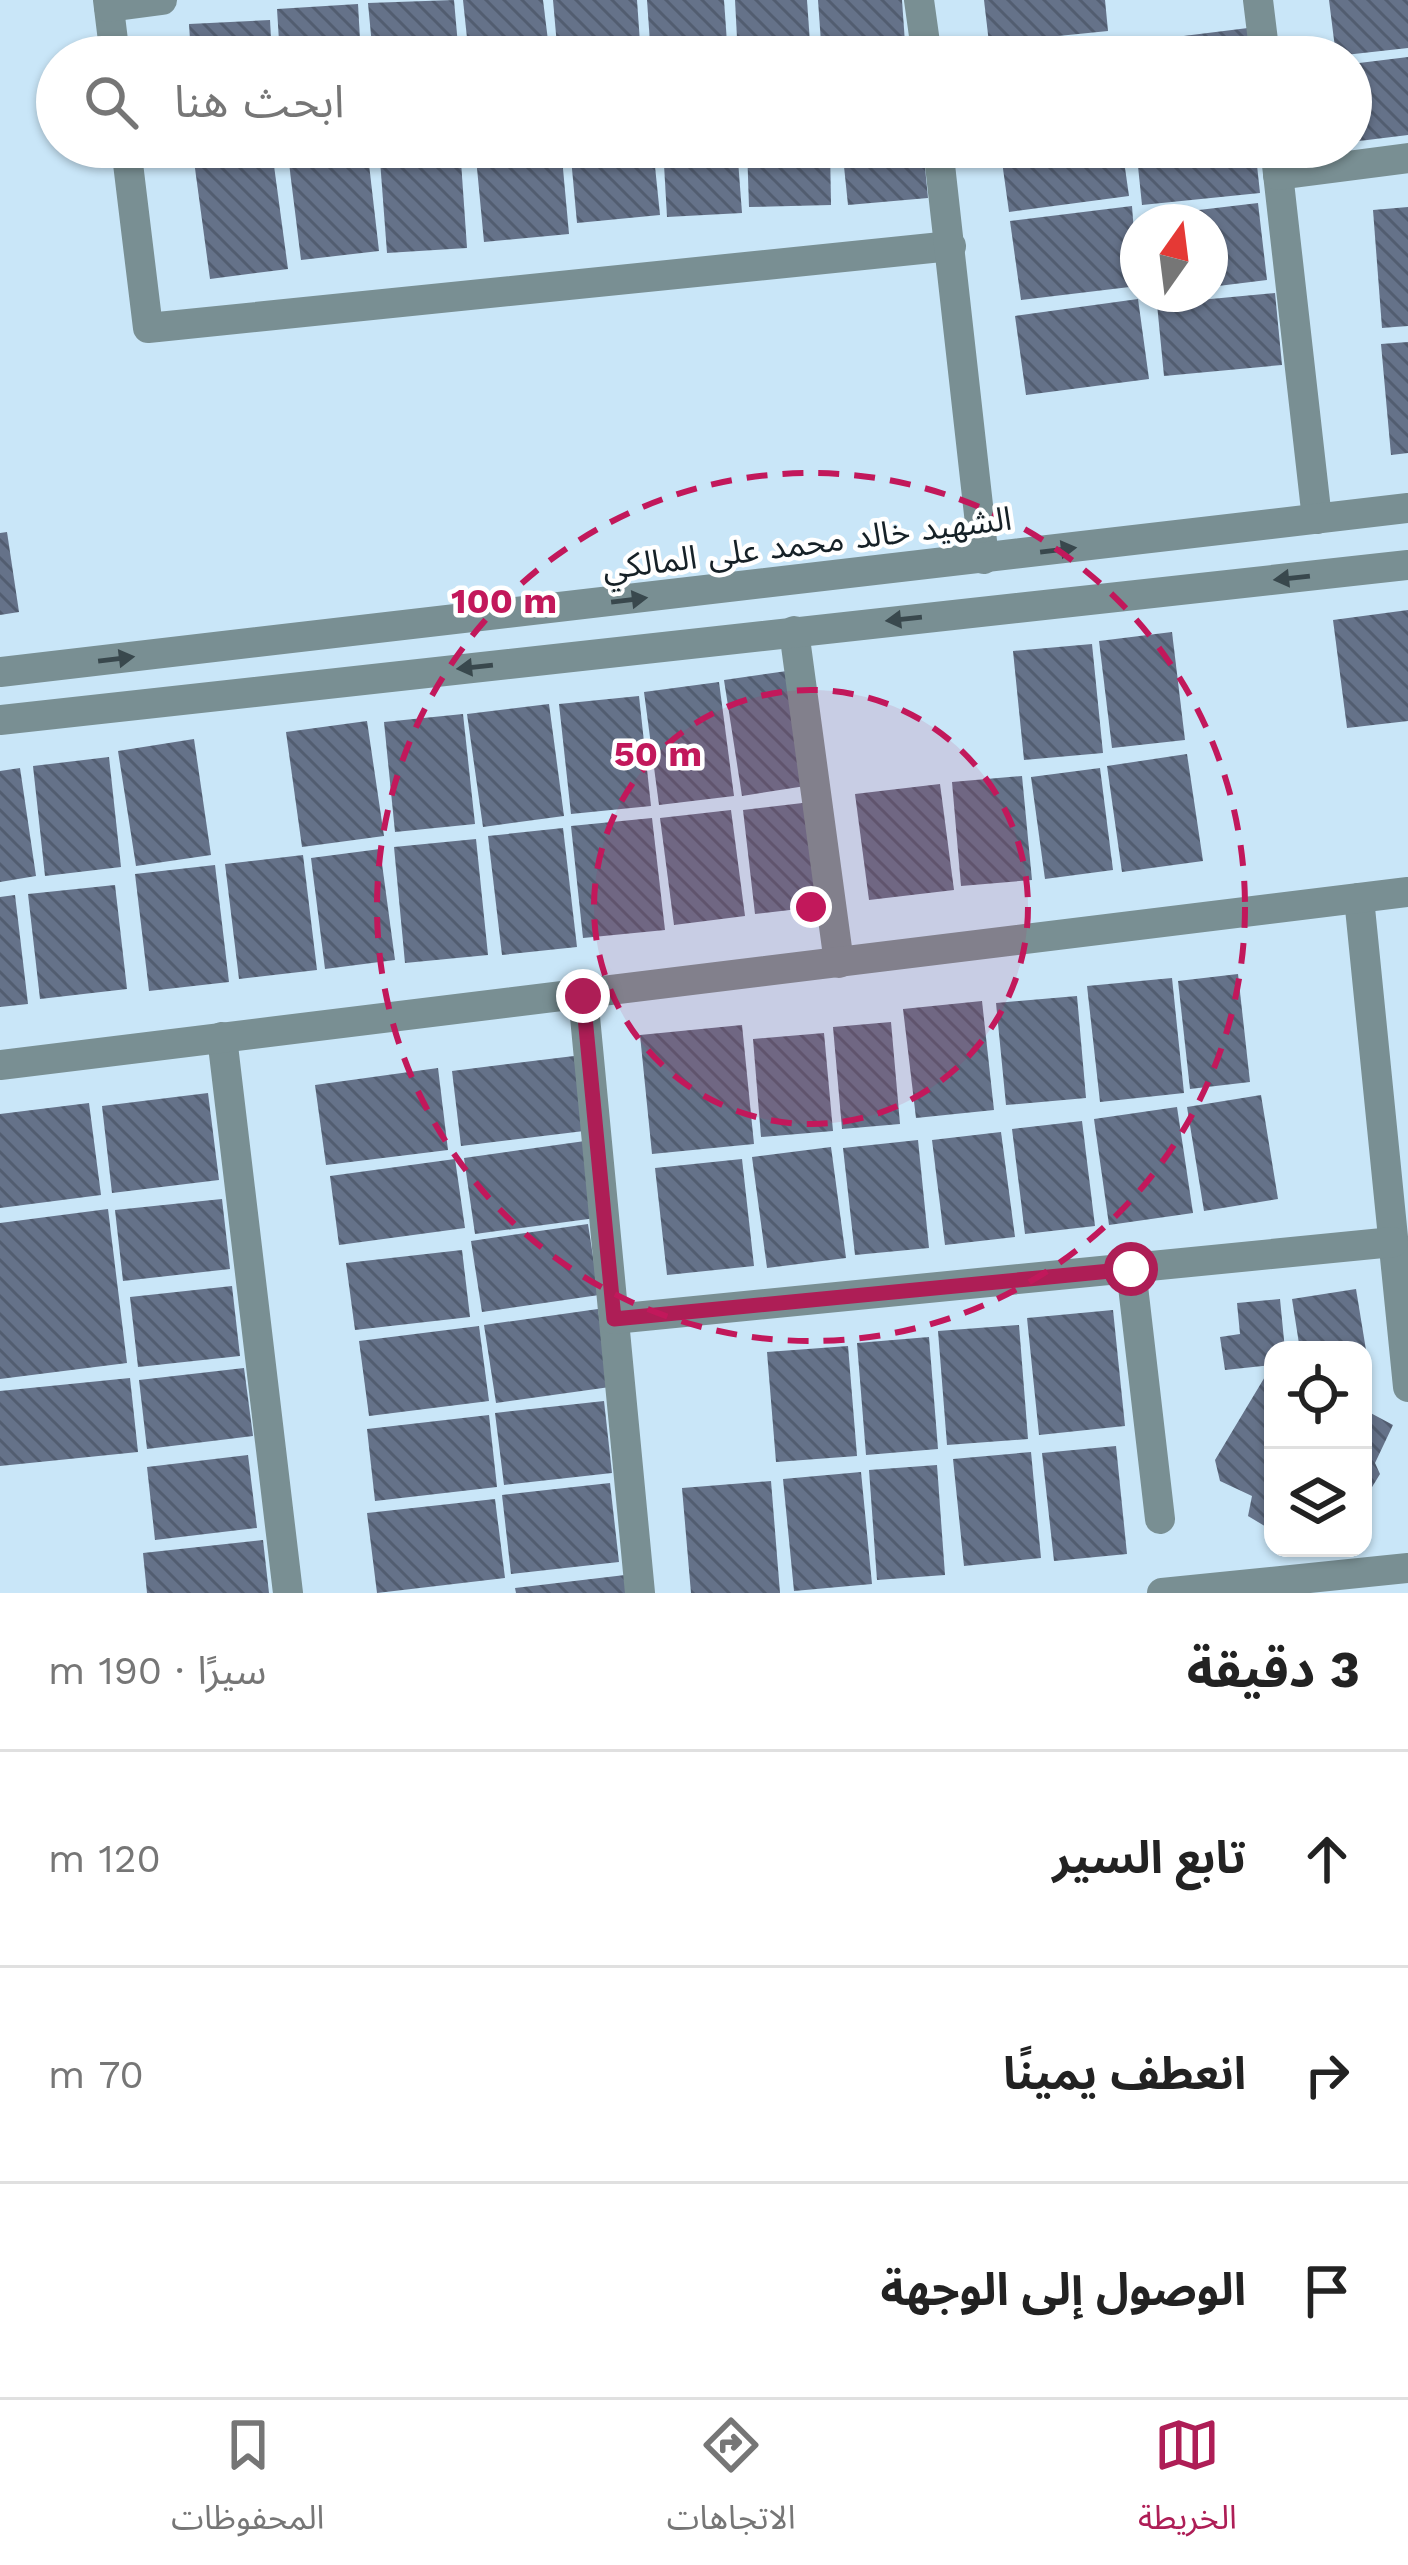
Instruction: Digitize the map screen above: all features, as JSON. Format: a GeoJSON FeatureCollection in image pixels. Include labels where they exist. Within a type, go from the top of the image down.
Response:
{"type":"FeatureCollection","features":[{"type":"Feature","properties":{"kind":"street"},"geometry":{"type":"LineString","coordinates":[[112,36],[108,3],[162,0]]}},
{"type":"Feature","properties":{"kind":"street"},"geometry":{"type":"LineString","coordinates":[[919,0],[924,36]]}},
{"type":"Feature","properties":{"kind":"street"},"geometry":{"type":"LineString","coordinates":[[1258,0],[1262,36]]}},
{"type":"Feature","properties":{"kind":"street"},"geometry":{"type":"LineString","coordinates":[[1372,159],[1408,158]]}},
{"type":"Feature","properties":{"kind":"street"},"geometry":{"type":"LineString","coordinates":[[129,168],[148,328],[951,246]]}},
{"type":"Feature","properties":{"kind":"street"},"geometry":{"type":"LineString","coordinates":[[941,168],[983,560]]}},
{"type":"Feature","properties":{"kind":"street"},"geometry":{"type":"LineString","coordinates":[[1277,168],[1317,519]]}},
{"type":"Feature","properties":{"kind":"street","name":"الشهيد خالد محمد على المالكي"},"geometry":{"type":"LineString","coordinates":[[0,673],[1408,508]]}},
{"type":"Feature","properties":{"kind":"street"},"geometry":{"type":"LineString","coordinates":[[0,720],[1408,565]]}},
{"type":"Feature","properties":{"kind":"street"},"geometry":{"type":"LineString","coordinates":[[794,631],[839,963]]}},
{"type":"Feature","properties":{"kind":"street"},"geometry":{"type":"LineString","coordinates":[[0,1065],[1408,892]]}},
{"type":"Feature","properties":{"kind":"street"},"geometry":{"type":"LineString","coordinates":[[1359,898],[1408,1387]]}},
{"type":"Feature","properties":{"kind":"street"},"geometry":{"type":"LineString","coordinates":[[583,996],[640,1593]]}},
{"type":"Feature","properties":{"kind":"street"},"geometry":{"type":"LineString","coordinates":[[222,1037],[289,1593]]}},
{"type":"Feature","properties":{"kind":"street"},"geometry":{"type":"LineString","coordinates":[[614,1319],[1393,1242]]}},
{"type":"Feature","properties":{"kind":"street"},"geometry":{"type":"LineString","coordinates":[[1131,1269],[1160,1520]]}},
{"type":"Feature","properties":{"kind":"street"},"geometry":{"type":"LineString","coordinates":[[1162,1593],[1408,1568]]}},
{"type":"Feature","properties":{"kind":"building"},"geometry":{"type":"Polygon","coordinates":[[[454,0],[457,36],[371,36],[368,3],[454,0]]]}},
{"type":"Feature","properties":{"kind":"building"},"geometry":{"type":"Polygon","coordinates":[[[463,0],[543,0],[547,36],[467,36],[463,0]]]}},
{"type":"Feature","properties":{"kind":"building"},"geometry":{"type":"Polygon","coordinates":[[[553,0],[637,0],[640,36],[556,36],[553,0]]]}},
{"type":"Feature","properties":{"kind":"building"},"geometry":{"type":"Polygon","coordinates":[[[647,0],[724,0],[727,36],[650,36],[647,0]]]}},
{"type":"Feature","properties":{"kind":"building"},"geometry":{"type":"Polygon","coordinates":[[[735,0],[807,0],[810,36],[737,36],[735,0]]]}},
{"type":"Feature","properties":{"kind":"building"},"geometry":{"type":"Polygon","coordinates":[[[818,0],[902,0],[905,36],[821,36],[818,0]]]}},
{"type":"Feature","properties":{"kind":"building"},"geometry":{"type":"Polygon","coordinates":[[[984,0],[1105,0],[1108,31],[988,36],[984,0]]]}},
{"type":"Feature","properties":{"kind":"building"},"geometry":{"type":"Polygon","coordinates":[[[1329,0],[1408,0],[1408,48],[1372,52],[1372,36],[1334,36],[1329,0]]]}},
{"type":"Feature","properties":{"kind":"building"},"geometry":{"type":"Polygon","coordinates":[[[358,4],[360,36],[279,36],[277,9],[358,4]]]}},
{"type":"Feature","properties":{"kind":"building"},"geometry":{"type":"Polygon","coordinates":[[[270,20],[271,36],[190,36],[189,24],[270,20]]]}},
{"type":"Feature","properties":{"kind":"building"},"geometry":{"type":"Polygon","coordinates":[[[1248,28],[1249,36],[1183,36],[1248,28]]]}},
{"type":"Feature","properties":{"kind":"building"},"geometry":{"type":"Polygon","coordinates":[[[1408,57],[1408,135],[1372,139],[1372,61],[1408,57]]]}},
{"type":"Feature","properties":{"kind":"building"},"geometry":{"type":"Polygon","coordinates":[[[195,168],[274,168],[288,269],[210,279],[195,168]]]}},
{"type":"Feature","properties":{"kind":"building"},"geometry":{"type":"Polygon","coordinates":[[[290,168],[369,168],[379,251],[301,260],[290,168]]]}},
{"type":"Feature","properties":{"kind":"building"},"geometry":{"type":"Polygon","coordinates":[[[381,168],[461,168],[467,248],[387,253],[381,168]]]}},
{"type":"Feature","properties":{"kind":"building"},"geometry":{"type":"Polygon","coordinates":[[[477,168],[563,168],[569,234],[484,242],[477,168]]]}},
{"type":"Feature","properties":{"kind":"building"},"geometry":{"type":"Polygon","coordinates":[[[572,168],[655,168],[660,215],[577,223],[572,168]]]}},
{"type":"Feature","properties":{"kind":"building"},"geometry":{"type":"Polygon","coordinates":[[[664,168],[739,168],[742,213],[667,217],[664,168]]]}},
{"type":"Feature","properties":{"kind":"building"},"geometry":{"type":"Polygon","coordinates":[[[748,168],[830,168],[831,205],[749,207],[748,168]]]}},
{"type":"Feature","properties":{"kind":"building"},"geometry":{"type":"Polygon","coordinates":[[[844,168],[925,168],[928,198],[848,205],[844,168]]]}},
{"type":"Feature","properties":{"kind":"building"},"geometry":{"type":"Polygon","coordinates":[[[1003,168],[1125,168],[1129,196],[1009,212],[1003,168]]]}},
{"type":"Feature","properties":{"kind":"building"},"geometry":{"type":"Polygon","coordinates":[[[1138,168],[1257,168],[1260,193],[1142,204],[1138,168]]]}},
{"type":"Feature","properties":{"kind":"building"},"geometry":{"type":"Polygon","coordinates":[[[1258,203],[1267,280],[1228,285],[1228,207],[1258,203]]]}},
{"type":"Feature","properties":{"kind":"building"},"geometry":{"type":"Polygon","coordinates":[[[1120,207],[1120,288],[1021,300],[1010,221],[1120,207]]]}},
{"type":"Feature","properties":{"kind":"building"},"geometry":{"type":"Polygon","coordinates":[[[1408,207],[1408,326],[1382,328],[1373,210],[1408,207]]]}},
{"type":"Feature","properties":{"kind":"building"},"geometry":{"type":"Polygon","coordinates":[[[1275,293],[1282,365],[1164,376],[1158,312],[1228,312],[1228,297],[1275,293]]]}},
{"type":"Feature","properties":{"kind":"building"},"geometry":{"type":"Polygon","coordinates":[[[1120,301],[1120,312],[1140,312],[1149,379],[1026,395],[1015,316],[1120,301]]]}},
{"type":"Feature","properties":{"kind":"building"},"geometry":{"type":"Polygon","coordinates":[[[1408,342],[1408,453],[1391,455],[1381,344],[1408,342]]]}},
{"type":"Feature","properties":{"kind":"building"},"geometry":{"type":"Polygon","coordinates":[[[7,532],[19,612],[0,615],[0,533],[7,532]]]}},
{"type":"Feature","properties":{"kind":"building"},"geometry":{"type":"Polygon","coordinates":[[[1408,610],[1408,721],[1347,728],[1333,620],[1408,610]]]}},
{"type":"Feature","properties":{"kind":"building"},"geometry":{"type":"Polygon","coordinates":[[[1172,632],[1185,740],[1112,748],[1099,641],[1172,632]]]}},
{"type":"Feature","properties":{"kind":"building"},"geometry":{"type":"Polygon","coordinates":[[[1092,644],[1103,753],[1024,760],[1013,651],[1092,644]]]}},
{"type":"Feature","properties":{"kind":"building"},"geometry":{"type":"Polygon","coordinates":[[[794,670],[812,785],[742,796],[724,680],[794,670]]]}},
{"type":"Feature","properties":{"kind":"building"},"geometry":{"type":"Polygon","coordinates":[[[719,682],[734,796],[659,805],[644,692],[719,682]]]}},
{"type":"Feature","properties":{"kind":"building"},"geometry":{"type":"Polygon","coordinates":[[[639,696],[651,806],[571,814],[559,704],[639,696]]]}},
{"type":"Feature","properties":{"kind":"building"},"geometry":{"type":"Polygon","coordinates":[[[549,704],[564,816],[483,827],[467,714],[549,704]]]}},
{"type":"Feature","properties":{"kind":"building"},"geometry":{"type":"Polygon","coordinates":[[[463,714],[475,824],[395,832],[384,722],[463,714]]]}},
{"type":"Feature","properties":{"kind":"building"},"geometry":{"type":"Polygon","coordinates":[[[367,721],[384,836],[302,847],[286,732],[367,721]]]}},
{"type":"Feature","properties":{"kind":"building"},"geometry":{"type":"Polygon","coordinates":[[[194,739],[211,855],[136,866],[118,751],[194,739]]]}},
{"type":"Feature","properties":{"kind":"building"},"geometry":{"type":"Polygon","coordinates":[[[1187,754],[1203,861],[1122,872],[1107,766],[1187,754]]]}},
{"type":"Feature","properties":{"kind":"building"},"geometry":{"type":"Polygon","coordinates":[[[109,757],[121,867],[45,876],[33,766],[109,757]]]}},
{"type":"Feature","properties":{"kind":"building"},"geometry":{"type":"Polygon","coordinates":[[[20,768],[36,876],[0,882],[0,771],[20,768]]]}},
{"type":"Feature","properties":{"kind":"building"},"geometry":{"type":"Polygon","coordinates":[[[1100,768],[1113,870],[1045,879],[1031,777],[1100,768]]]}},
{"type":"Feature","properties":{"kind":"building"},"geometry":{"type":"Polygon","coordinates":[[[1022,776],[1032,880],[961,886],[952,782],[1022,776]]]}},
{"type":"Feature","properties":{"kind":"building"},"geometry":{"type":"Polygon","coordinates":[[[940,784],[954,890],[869,900],[855,794],[940,784]]]}},
{"type":"Feature","properties":{"kind":"building"},"geometry":{"type":"Polygon","coordinates":[[[811,802],[824,906],[755,914],[743,810],[811,802]]]}},
{"type":"Feature","properties":{"kind":"building"},"geometry":{"type":"Polygon","coordinates":[[[731,810],[745,916],[674,925],[660,818],[731,810]]]}},
{"type":"Feature","properties":{"kind":"building"},"geometry":{"type":"Polygon","coordinates":[[[652,818],[665,930],[583,938],[571,826],[652,818]]]}},
{"type":"Feature","properties":{"kind":"building"},"geometry":{"type":"Polygon","coordinates":[[[563,828],[577,947],[502,955],[488,836],[563,828]]]}},
{"type":"Feature","properties":{"kind":"building"},"geometry":{"type":"Polygon","coordinates":[[[476,839],[488,955],[405,963],[394,847],[476,839]]]}},
{"type":"Feature","properties":{"kind":"building"},"geometry":{"type":"Polygon","coordinates":[[[380,849],[395,960],[325,969],[311,858],[380,849]]]}},
{"type":"Feature","properties":{"kind":"building"},"geometry":{"type":"Polygon","coordinates":[[[303,855],[317,970],[239,979],[225,864],[303,855]]]}},
{"type":"Feature","properties":{"kind":"building"},"geometry":{"type":"Polygon","coordinates":[[[215,865],[229,982],[149,991],[135,874],[215,865]]]}},
{"type":"Feature","properties":{"kind":"building"},"geometry":{"type":"Polygon","coordinates":[[[115,885],[127,989],[40,999],[28,894],[115,885]]]}},
{"type":"Feature","properties":{"kind":"building"},"geometry":{"type":"Polygon","coordinates":[[[15,895],[28,1004],[0,1007],[0,897],[15,895]]]}},
{"type":"Feature","properties":{"kind":"building"},"geometry":{"type":"Polygon","coordinates":[[[1238,974],[1250,1082],[1190,1089],[1178,981],[1238,974]]]}},
{"type":"Feature","properties":{"kind":"building"},"geometry":{"type":"Polygon","coordinates":[[[1172,978],[1184,1093],[1100,1102],[1087,986],[1172,978]]]}},
{"type":"Feature","properties":{"kind":"building"},"geometry":{"type":"Polygon","coordinates":[[[1077,996],[1086,1098],[1006,1105],[996,1003],[1077,996]]]}},
{"type":"Feature","properties":{"kind":"building"},"geometry":{"type":"Polygon","coordinates":[[[982,1001],[994,1110],[916,1118],[903,1009],[982,1001]]]}},
{"type":"Feature","properties":{"kind":"building"},"geometry":{"type":"Polygon","coordinates":[[[891,1022],[900,1124],[842,1129],[833,1027],[891,1022]]]}},
{"type":"Feature","properties":{"kind":"building"},"geometry":{"type":"Polygon","coordinates":[[[742,1025],[754,1144],[652,1154],[640,1035],[742,1025]]]}},
{"type":"Feature","properties":{"kind":"building"},"geometry":{"type":"Polygon","coordinates":[[[824,1033],[833,1131],[761,1137],[753,1039],[824,1033]]]}},
{"type":"Feature","properties":{"kind":"building"},"geometry":{"type":"Polygon","coordinates":[[[574,1056],[584,1131],[461,1146],[452,1071],[574,1056]]]}},
{"type":"Feature","properties":{"kind":"building"},"geometry":{"type":"Polygon","coordinates":[[[438,1068],[448,1150],[326,1165],[315,1085],[438,1068]]]}},
{"type":"Feature","properties":{"kind":"building"},"geometry":{"type":"Polygon","coordinates":[[[208,1093],[219,1180],[112,1193],[102,1106],[208,1093]]]}},
{"type":"Feature","properties":{"kind":"building"},"geometry":{"type":"Polygon","coordinates":[[[1261,1095],[1278,1199],[1204,1211],[1187,1107],[1261,1095]]]}},
{"type":"Feature","properties":{"kind":"building"},"geometry":{"type":"Polygon","coordinates":[[[89,1103],[101,1195],[0,1208],[0,1114],[89,1103]]]}},
{"type":"Feature","properties":{"kind":"building"},"geometry":{"type":"Polygon","coordinates":[[[1177,1107],[1193,1213],[1109,1225],[1094,1119],[1177,1107]]]}},
{"type":"Feature","properties":{"kind":"building"},"geometry":{"type":"Polygon","coordinates":[[[1082,1121],[1095,1226],[1025,1234],[1012,1129],[1082,1121]]]}},
{"type":"Feature","properties":{"kind":"building"},"geometry":{"type":"Polygon","coordinates":[[[1001,1132],[1015,1237],[945,1245],[932,1140],[1001,1132]]]}},
{"type":"Feature","properties":{"kind":"building"},"geometry":{"type":"Polygon","coordinates":[[[918,1140],[929,1248],[855,1255],[843,1148],[918,1140]]]}},
{"type":"Feature","properties":{"kind":"building"},"geometry":{"type":"Polygon","coordinates":[[[585,1141],[596,1218],[475,1234],[464,1158],[585,1141]]]}},
{"type":"Feature","properties":{"kind":"building"},"geometry":{"type":"Polygon","coordinates":[[[831,1147],[846,1258],[767,1268],[752,1157],[831,1147]]]}},
{"type":"Feature","properties":{"kind":"building"},"geometry":{"type":"Polygon","coordinates":[[[455,1159],[465,1228],[339,1245],[330,1176],[455,1159]]]}},
{"type":"Feature","properties":{"kind":"building"},"geometry":{"type":"Polygon","coordinates":[[[742,1159],[754,1266],[667,1275],[655,1168],[742,1159]]]}},
{"type":"Feature","properties":{"kind":"building"},"geometry":{"type":"Polygon","coordinates":[[[222,1199],[230,1269],[123,1281],[115,1210],[222,1199]]]}},
{"type":"Feature","properties":{"kind":"building"},"geometry":{"type":"Polygon","coordinates":[[[108,1209],[127,1363],[0,1379],[0,1223],[108,1209]]]}},
{"type":"Feature","properties":{"kind":"building"},"geometry":{"type":"Polygon","coordinates":[[[588,1224],[599,1295],[482,1312],[471,1241],[588,1224]]]}},
{"type":"Feature","properties":{"kind":"building"},"geometry":{"type":"Polygon","coordinates":[[[462,1250],[470,1317],[355,1330],[346,1263],[462,1250]]]}},
{"type":"Feature","properties":{"kind":"building"},"geometry":{"type":"Polygon","coordinates":[[[232,1286],[240,1356],[138,1367],[130,1297],[232,1286]]]}},
{"type":"Feature","properties":{"kind":"building"},"geometry":{"type":"Polygon","coordinates":[[[1356,1289],[1365,1341],[1299,1341],[1292,1299],[1356,1289]]]}},
{"type":"Feature","properties":{"kind":"building"},"geometry":{"type":"Polygon","coordinates":[[[1280,1299],[1284,1341],[1264,1341],[1264,1366],[1225,1370],[1220,1337],[1240,1334],[1237,1303],[1280,1299]]]}},
{"type":"Feature","properties":{"kind":"building"},"geometry":{"type":"Polygon","coordinates":[[[598,1309],[610,1387],[496,1403],[484,1325],[598,1309]]]}},
{"type":"Feature","properties":{"kind":"building"},"geometry":{"type":"Polygon","coordinates":[[[1113,1310],[1125,1426],[1039,1435],[1027,1318],[1113,1310]]]}},
{"type":"Feature","properties":{"kind":"building"},"geometry":{"type":"Polygon","coordinates":[[[1019,1325],[1028,1439],[947,1445],[938,1331],[1019,1325]]]}},
{"type":"Feature","properties":{"kind":"building"},"geometry":{"type":"Polygon","coordinates":[[[479,1326],[489,1401],[369,1416],[359,1341],[479,1326]]]}},
{"type":"Feature","properties":{"kind":"building"},"geometry":{"type":"Polygon","coordinates":[[[929,1337],[938,1449],[866,1455],[857,1343],[929,1337]]]}},
{"type":"Feature","properties":{"kind":"building"},"geometry":{"type":"Polygon","coordinates":[[[848,1346],[857,1456],[776,1462],[767,1352],[848,1346]]]}},
{"type":"Feature","properties":{"kind":"building"},"geometry":{"type":"Polygon","coordinates":[[[244,1368],[253,1436],[147,1449],[139,1380],[244,1368]]]}},
{"type":"Feature","properties":{"kind":"building"},"geometry":{"type":"Polygon","coordinates":[[[130,1378],[138,1452],[0,1466],[0,1391],[130,1378]]]}},
{"type":"Feature","properties":{"kind":"building"},"geometry":{"type":"Polygon","coordinates":[[[1264,1378],[1264,1526],[1248,1516],[1252,1496],[1220,1481],[1215,1460],[1264,1378]]]}},
{"type":"Feature","properties":{"kind":"building"},"geometry":{"type":"Polygon","coordinates":[[[604,1401],[612,1473],[504,1485],[495,1413],[604,1401]]]}},
{"type":"Feature","properties":{"kind":"building"},"geometry":{"type":"Polygon","coordinates":[[[1372,1414],[1393,1425],[1375,1463],[1380,1474],[1372,1487],[1372,1414]]]}},
{"type":"Feature","properties":{"kind":"building"},"geometry":{"type":"Polygon","coordinates":[[[489,1415],[497,1487],[375,1501],[367,1429],[489,1415]]]}},
{"type":"Feature","properties":{"kind":"building"},"geometry":{"type":"Polygon","coordinates":[[[1116,1446],[1127,1554],[1054,1561],[1042,1453],[1116,1446]]]}},
{"type":"Feature","properties":{"kind":"building"},"geometry":{"type":"Polygon","coordinates":[[[1031,1452],[1041,1558],[964,1566],[953,1459],[1031,1452]]]}},
{"type":"Feature","properties":{"kind":"building"},"geometry":{"type":"Polygon","coordinates":[[[248,1455],[257,1528],[155,1540],[147,1467],[248,1455]]]}},
{"type":"Feature","properties":{"kind":"building"},"geometry":{"type":"Polygon","coordinates":[[[937,1465],[945,1575],[877,1580],[869,1470],[937,1465]]]}},
{"type":"Feature","properties":{"kind":"building"},"geometry":{"type":"Polygon","coordinates":[[[861,1472],[872,1584],[794,1591],[783,1479],[861,1472]]]}},
{"type":"Feature","properties":{"kind":"building"},"geometry":{"type":"Polygon","coordinates":[[[771,1481],[780,1593],[691,1593],[682,1488],[771,1481]]]}},
{"type":"Feature","properties":{"kind":"building"},"geometry":{"type":"Polygon","coordinates":[[[610,1483],[619,1562],[511,1574],[502,1495],[610,1483]]]}},
{"type":"Feature","properties":{"kind":"building"},"geometry":{"type":"Polygon","coordinates":[[[495,1499],[505,1578],[377,1593],[367,1513],[495,1499]]]}},
{"type":"Feature","properties":{"kind":"building"},"geometry":{"type":"Polygon","coordinates":[[[263,1540],[269,1593],[147,1593],[143,1553],[263,1540]]]}},
{"type":"Feature","properties":{"kind":"building"},"geometry":{"type":"Polygon","coordinates":[[[625,1575],[627,1593],[516,1593],[515,1588],[625,1575]]]}},
{"type":"Feature","properties":{"kind":"route"},"geometry":{"type":"LineString","coordinates":[[583,996],[614,1319],[1131,1269]]}}]}
